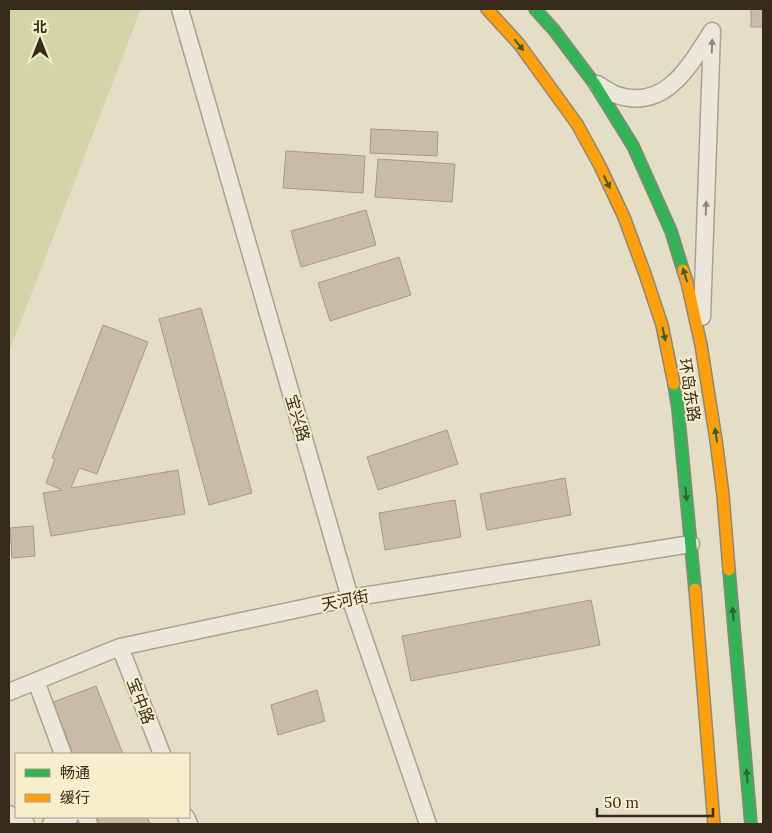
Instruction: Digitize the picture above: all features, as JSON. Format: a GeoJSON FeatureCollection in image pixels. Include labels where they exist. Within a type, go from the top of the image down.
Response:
{"type":"FeatureCollection","features":[{"type":"Feature","properties":{"kind":"main road","name":"环岛东路"},"geometry":{"type":"LineString","coordinates":[[487,9],[519,44],[577,124],[600,166],[624,217],[662,325],[678,409],[714,824]]}},
{"type":"Feature","properties":{"kind":"main road","name":"环岛东路"},"geometry":{"type":"LineString","coordinates":[[535,9],[554,30],[594,83],[632,146],[671,231],[687,282],[701,345],[723,495],[751,824]]}},
{"type":"Feature","properties":{"kind":"street","name":"宝兴路"},"geometry":{"type":"LineString","coordinates":[[180,9],[350,598],[428,824]]}},
{"type":"Feature","properties":{"kind":"street"},"geometry":{"type":"LineString","coordinates":[[594,83],[614,94],[636,99],[650,97],[664,91],[690,64],[712,31],[701,345]]}},
{"type":"Feature","properties":{"kind":"street","name":"天河街"},"geometry":{"type":"LineString","coordinates":[[9,692],[120,648],[350,598],[691,544]]}},
{"type":"Feature","properties":{"kind":"street","name":"宝中路"},"geometry":{"type":"LineString","coordinates":[[120,648],[162,753]]}},
{"type":"Feature","properties":{"kind":"street"},"geometry":{"type":"LineString","coordinates":[[36,681],[63,753]]}},
{"type":"Feature","properties":{"kind":"street"},"geometry":{"type":"LineString","coordinates":[[51,824],[67,818]]}},
{"type":"Feature","properties":{"kind":"green space"},"geometry":{"type":"Polygon","coordinates":[[[9,9],[141,9],[9,352],[9,9]]]}},
{"type":"Feature","properties":{"kind":"building"},"geometry":{"type":"Polygon","coordinates":[[[751,9],[763,9],[763,27],[751,27],[751,9]]]}},
{"type":"Feature","properties":{"kind":"building"},"geometry":{"type":"Polygon","coordinates":[[[371,129],[438,132],[437,156],[370,153],[371,129]]]}},
{"type":"Feature","properties":{"kind":"building"},"geometry":{"type":"Polygon","coordinates":[[[286,151],[365,156],[363,193],[283,188],[286,151]]]}},
{"type":"Feature","properties":{"kind":"building"},"geometry":{"type":"Polygon","coordinates":[[[378,159],[455,164],[452,202],[375,197],[378,159]]]}},
{"type":"Feature","properties":{"kind":"building"},"geometry":{"type":"Polygon","coordinates":[[[366,210],[376,245],[301,267],[291,231],[366,210]]]}},
{"type":"Feature","properties":{"kind":"building"},"geometry":{"type":"Polygon","coordinates":[[[399,257],[411,295],[330,321],[318,283],[399,257]]]}},
{"type":"Feature","properties":{"kind":"building"},"geometry":{"type":"Polygon","coordinates":[[[201,308],[252,493],[209,505],[159,319],[201,308]]]}},
{"type":"Feature","properties":{"kind":"building"},"geometry":{"type":"Polygon","coordinates":[[[103,325],[148,342],[97,474],[79,468],[71,488],[178,470],[185,514],[51,536],[43,493],[62,490],[46,483],[55,459],[52,458],[103,325]]]}},
{"type":"Feature","properties":{"kind":"building"},"geometry":{"type":"Polygon","coordinates":[[[447,430],[458,464],[378,490],[367,457],[447,430]]]}},
{"type":"Feature","properties":{"kind":"building"},"geometry":{"type":"Polygon","coordinates":[[[565,478],[571,515],[487,530],[480,494],[565,478]]]}},
{"type":"Feature","properties":{"kind":"building"},"geometry":{"type":"Polygon","coordinates":[[[455,500],[461,537],[385,550],[379,513],[455,500]]]}},
{"type":"Feature","properties":{"kind":"building"},"geometry":{"type":"Polygon","coordinates":[[[33,526],[35,556],[12,558],[10,528],[33,526]]]}},
{"type":"Feature","properties":{"kind":"building"},"geometry":{"type":"Polygon","coordinates":[[[591,600],[600,645],[411,681],[402,636],[591,600]]]}},
{"type":"Feature","properties":{"kind":"building"},"geometry":{"type":"Polygon","coordinates":[[[96,686],[123,753],[73,753],[53,702],[96,686]]]}},
{"type":"Feature","properties":{"kind":"building"},"geometry":{"type":"Polygon","coordinates":[[[317,690],[325,721],[278,735],[271,705],[317,690]]]}},
{"type":"Feature","properties":{"kind":"building"},"geometry":{"type":"Polygon","coordinates":[[[97,818],[147,818],[150,824],[100,824],[97,818]]]}},
{"type":"Feature","properties":{"kind":"traffic: fast"},"geometry":{"type":"LineString","coordinates":[[535,9],[554,30],[594,83],[633,146],[671,231],[683,270]]}},
{"type":"Feature","properties":{"kind":"traffic: fast"},"geometry":{"type":"LineString","coordinates":[[674,384],[695,589]]}},
{"type":"Feature","properties":{"kind":"traffic: fast"},"geometry":{"type":"LineString","coordinates":[[729,570],[751,824]]}},
{"type":"Feature","properties":{"kind":"traffic: slow"},"geometry":{"type":"LineString","coordinates":[[487,9],[519,44],[577,124],[600,166],[624,217],[645,274],[662,325],[674,384]]}},
{"type":"Feature","properties":{"kind":"traffic: slow"},"geometry":{"type":"LineString","coordinates":[[683,270],[701,345],[716,440],[729,570]]}},
{"type":"Feature","properties":{"kind":"traffic: slow"},"geometry":{"type":"LineString","coordinates":[[695,589],[714,824]]}}]}
